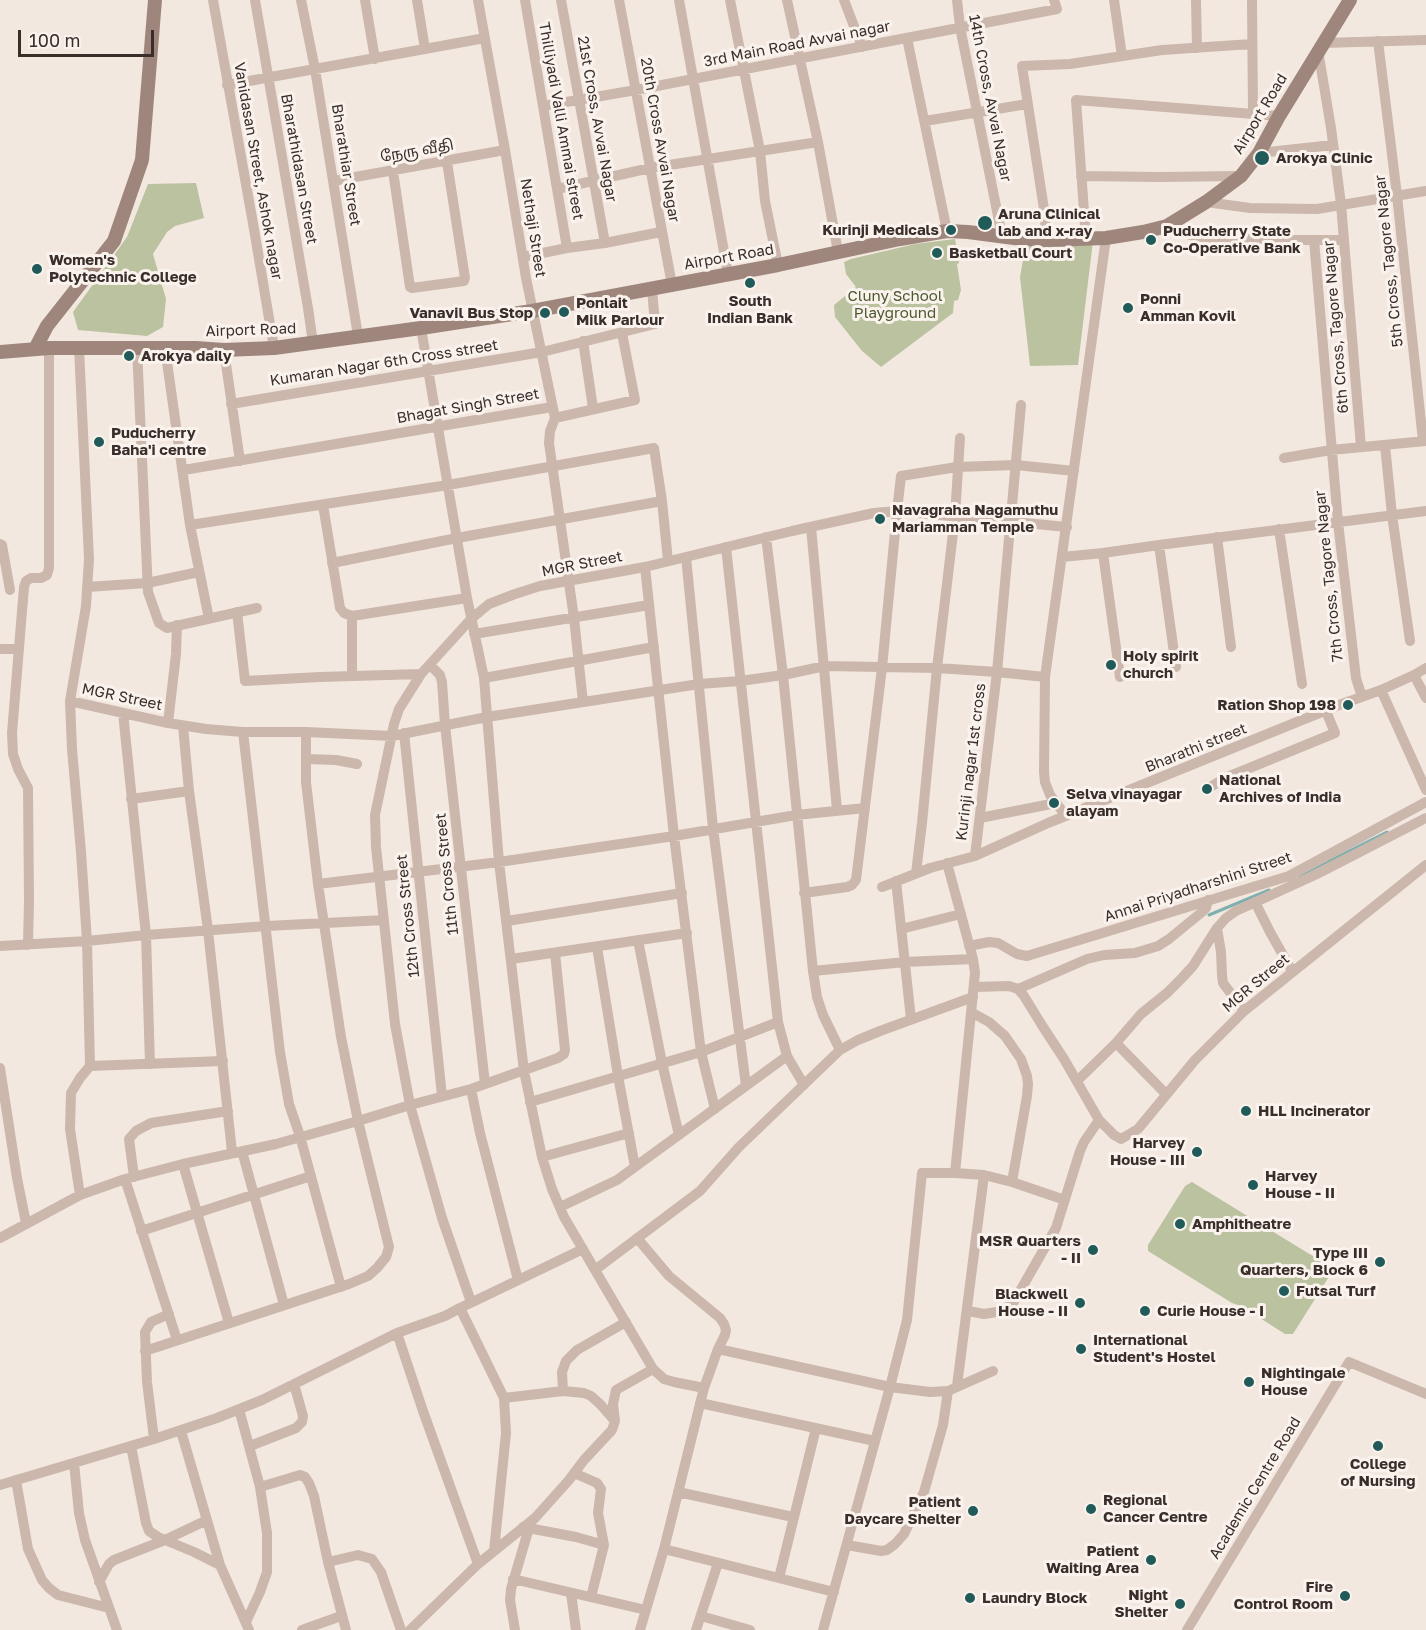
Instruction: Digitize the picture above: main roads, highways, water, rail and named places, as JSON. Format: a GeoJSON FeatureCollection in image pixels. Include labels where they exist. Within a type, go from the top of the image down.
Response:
{"type":"FeatureCollection","features":[{"type":"Feature","properties":{"kind":"waterway"},"geometry":{"type":"LineString","coordinates":[[1299,876],[1387,832]]}},
{"type":"Feature","properties":{"kind":"waterway"},"geometry":{"type":"LineString","coordinates":[[1209,915],[1269,890]]}},
{"type":"Feature","properties":{"kind":"place","name":"Arokya Clinic"},"geometry":{"type":"Point","coordinates":[1262,158]}},
{"type":"Feature","properties":{"kind":"place","name":"Aruna Clinical lab and x-ray"},"geometry":{"type":"Point","coordinates":[985,223]}},
{"type":"Feature","properties":{"kind":"place","name":"Kurinji Medicals"},"geometry":{"type":"Point","coordinates":[951,230]}},
{"type":"Feature","properties":{"kind":"place","name":"Puducherry State Co-Operative Bank"},"geometry":{"type":"Point","coordinates":[1151,240]}},
{"type":"Feature","properties":{"kind":"place","name":"Basketball Court"},"geometry":{"type":"Point","coordinates":[937,253]}},
{"type":"Feature","properties":{"kind":"place","name":"Women's Polytechnic College"},"geometry":{"type":"Point","coordinates":[37,269]}},
{"type":"Feature","properties":{"kind":"place","name":"South Indian Bank"},"geometry":{"type":"Point","coordinates":[750,283]}},
{"type":"Feature","properties":{"kind":"place","name":"Ponni Amman Kovil"},"geometry":{"type":"Point","coordinates":[1128,308]}},
{"type":"Feature","properties":{"kind":"place","name":"Ponlait Milk Parlour"},"geometry":{"type":"Point","coordinates":[564,312]}},
{"type":"Feature","properties":{"kind":"place","name":"Vanavil Bus Stop"},"geometry":{"type":"Point","coordinates":[545,313]}},
{"type":"Feature","properties":{"kind":"place","name":"Arokya daily"},"geometry":{"type":"Point","coordinates":[129,356]}},
{"type":"Feature","properties":{"kind":"place","name":"Puducherry Baha'i centre"},"geometry":{"type":"Point","coordinates":[99,442]}},
{"type":"Feature","properties":{"kind":"place","name":"Navagraha Nagamuthu Mariamman Temple"},"geometry":{"type":"Point","coordinates":[880,519]}},
{"type":"Feature","properties":{"kind":"place","name":"Holy spirit church"},"geometry":{"type":"Point","coordinates":[1111,665]}},
{"type":"Feature","properties":{"kind":"place","name":"Ration Shop 198"},"geometry":{"type":"Point","coordinates":[1348,705]}},
{"type":"Feature","properties":{"kind":"place","name":"National Archives of India"},"geometry":{"type":"Point","coordinates":[1207,789]}},
{"type":"Feature","properties":{"kind":"place","name":"Selva vinayagar alayam"},"geometry":{"type":"Point","coordinates":[1054,803]}},
{"type":"Feature","properties":{"kind":"place","name":"HLL Incinerator"},"geometry":{"type":"Point","coordinates":[1246,1111]}},
{"type":"Feature","properties":{"kind":"place","name":"Harvey House - III"},"geometry":{"type":"Point","coordinates":[1197,1152]}},
{"type":"Feature","properties":{"kind":"place","name":"Harvey House - II"},"geometry":{"type":"Point","coordinates":[1253,1185]}},
{"type":"Feature","properties":{"kind":"place","name":"Amphitheatre"},"geometry":{"type":"Point","coordinates":[1180,1224]}},
{"type":"Feature","properties":{"kind":"place","name":"MSR Quarters - II"},"geometry":{"type":"Point","coordinates":[1093,1250]}},
{"type":"Feature","properties":{"kind":"place","name":"Type III Quarters, Block 6"},"geometry":{"type":"Point","coordinates":[1380,1262]}},
{"type":"Feature","properties":{"kind":"place","name":"Futsal Turf"},"geometry":{"type":"Point","coordinates":[1284,1291]}},
{"type":"Feature","properties":{"kind":"place","name":"Blackwell House - II"},"geometry":{"type":"Point","coordinates":[1080,1303]}},
{"type":"Feature","properties":{"kind":"place","name":"Curie House - I"},"geometry":{"type":"Point","coordinates":[1145,1311]}},
{"type":"Feature","properties":{"kind":"place","name":"International Student's Hostel"},"geometry":{"type":"Point","coordinates":[1081,1349]}},
{"type":"Feature","properties":{"kind":"place","name":"Nightingale House"},"geometry":{"type":"Point","coordinates":[1249,1382]}},
{"type":"Feature","properties":{"kind":"place","name":"College of Nursing"},"geometry":{"type":"Point","coordinates":[1378,1446]}},
{"type":"Feature","properties":{"kind":"place","name":"Regional Cancer Centre"},"geometry":{"type":"Point","coordinates":[1091,1509]}},
{"type":"Feature","properties":{"kind":"place","name":"Patient Daycare Shelter"},"geometry":{"type":"Point","coordinates":[973,1511]}},
{"type":"Feature","properties":{"kind":"place","name":"Patient Waiting Area"},"geometry":{"type":"Point","coordinates":[1151,1560]}},
{"type":"Feature","properties":{"kind":"place","name":"Fire Control Room"},"geometry":{"type":"Point","coordinates":[1345,1596]}},
{"type":"Feature","properties":{"kind":"place","name":"Laundry Block"},"geometry":{"type":"Point","coordinates":[970,1598]}},
{"type":"Feature","properties":{"kind":"place","name":"Night Shelter"},"geometry":{"type":"Point","coordinates":[1180,1604]}},
{"type":"Feature","properties":{"kind":"park label","name":"Cluny School Playground"},"geometry":{"type":"Point","coordinates":[895,304]}}]}
